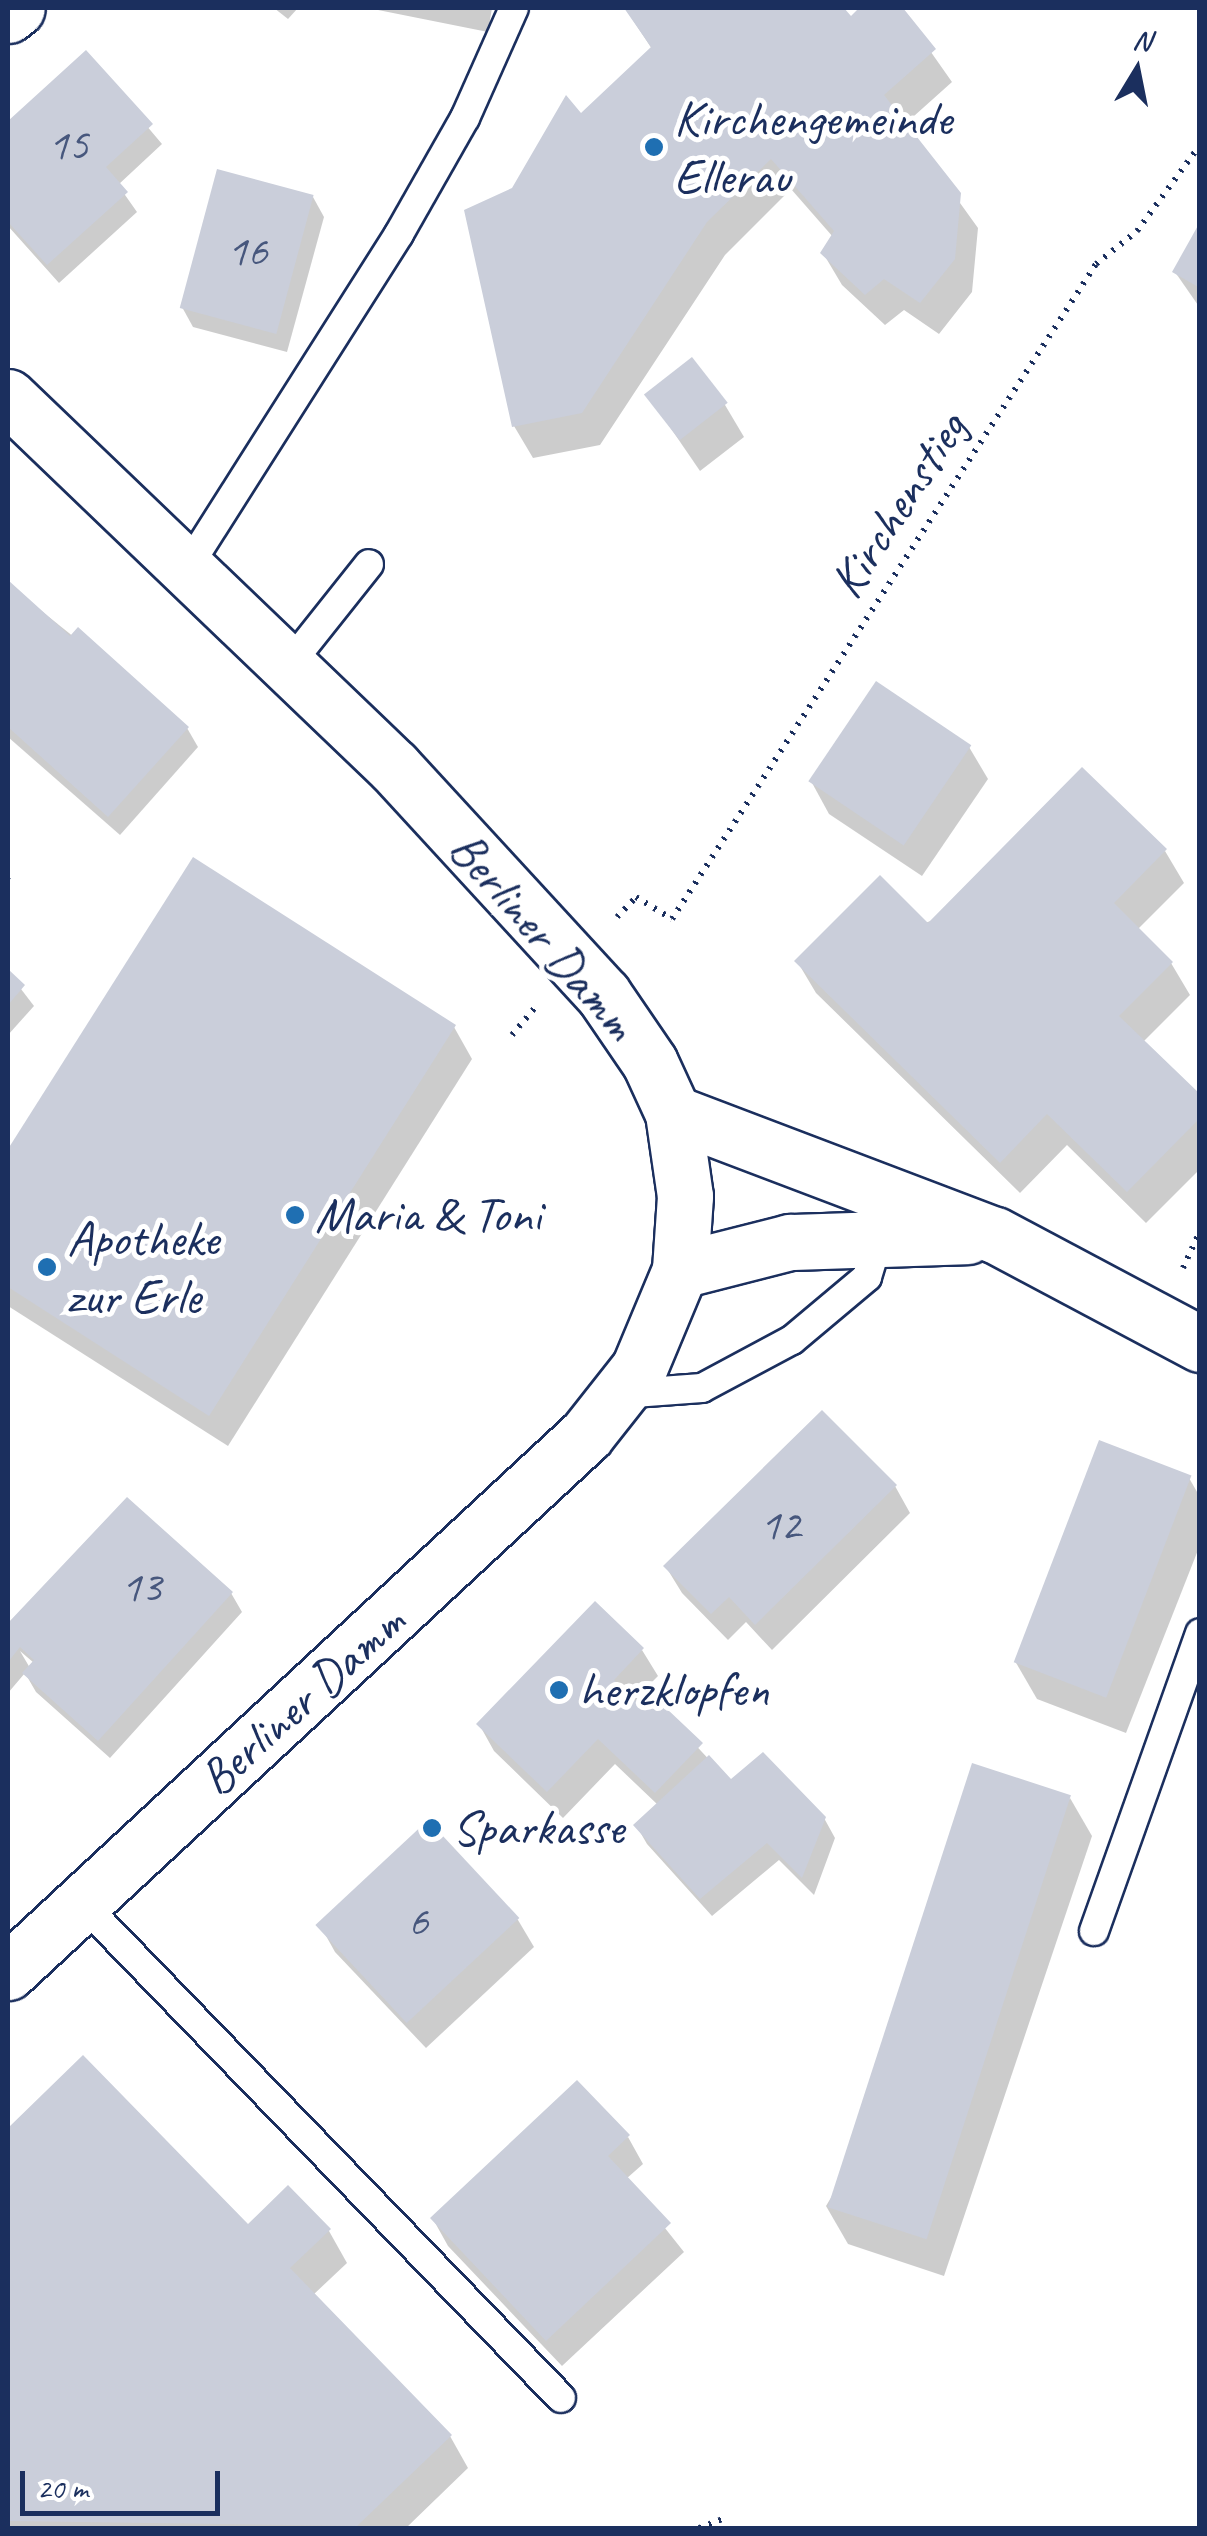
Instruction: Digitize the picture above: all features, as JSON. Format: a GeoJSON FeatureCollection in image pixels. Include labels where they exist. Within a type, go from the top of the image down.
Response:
{"type":"FeatureCollection","features":[{"type":"Feature","properties":{"kind":"main road"},"geometry":{"type":"LineString","coordinates":[[8,16],[17,8]]}},
{"type":"Feature","properties":{"kind":"main road","name":"Berliner Damm"},"geometry":{"type":"LineString","coordinates":[[8,396],[394,767],[574,960],[650,1062],[673,1113],[686,1196],[680,1270],[639,1368],[586,1436],[8,1972]]}},
{"type":"Feature","properties":{"kind":"main road"},"geometry":{"type":"LineString","coordinates":[[673,1113],[878,1214],[994,1235],[1200,1344]]}},
{"type":"Feature","properties":{"kind":"main road"},"geometry":{"type":"LineString","coordinates":[[680,1270],[878,1214]]}},
{"type":"Feature","properties":{"kind":"lane"},"geometry":{"type":"LineString","coordinates":[[187,568],[399,234],[465,118],[514,8]]}},
{"type":"Feature","properties":{"kind":"lane"},"geometry":{"type":"LineString","coordinates":[[288,666],[369,564]]}},
{"type":"Feature","properties":{"kind":"lane"},"geometry":{"type":"LineString","coordinates":[[618,1394],[702,1388],[792,1340],[866,1277],[878,1214]]}},
{"type":"Feature","properties":{"kind":"lane"},"geometry":{"type":"LineString","coordinates":[[1094,1931],[1200,1633]]}},
{"type":"Feature","properties":{"kind":"lane"},"geometry":{"type":"LineString","coordinates":[[80,1902],[561,2398]]}},
{"type":"Feature","properties":{"kind":"path","name":"Kirchenstieg"},"geometry":{"type":"LineString","coordinates":[[672,919],[1096,264],[1136,231],[1200,145]]}},
{"type":"Feature","properties":{"kind":"path"},"geometry":{"type":"LineString","coordinates":[[699,2528],[723,2519]]}},
{"type":"Feature","properties":{"kind":"building"},"geometry":{"type":"Polygon","coordinates":[[[624,8],[844,8],[851,16],[859,8],[903,8],[936,49],[884,95],[961,193],[955,259],[920,303],[884,279],[865,295],[820,253],[834,231],[771,159],[707,222],[582,413],[512,427],[464,210],[512,188],[566,95],[581,113],[651,47],[624,8]]]}},
{"type":"Feature","properties":{"kind":"building"},"geometry":{"type":"Polygon","coordinates":[[[86,50],[153,124],[106,167],[128,192],[47,265],[8,222],[8,121],[86,50]]]}},
{"type":"Feature","properties":{"kind":"building"},"geometry":{"type":"Polygon","coordinates":[[[217,169],[314,195],[276,334],[180,308],[217,169]]]}},
{"type":"Feature","properties":{"kind":"building"},"geometry":{"type":"Polygon","coordinates":[[[1200,222],[1200,288],[1172,272],[1200,222]]]}},
{"type":"Feature","properties":{"kind":"building"},"geometry":{"type":"Polygon","coordinates":[[[692,357],[728,403],[680,440],[644,395],[692,357]]]}},
{"type":"Feature","properties":{"kind":"building"},"geometry":{"type":"Polygon","coordinates":[[[8,580],[70,636],[78,627],[189,727],[108,817],[8,727],[8,580]]]}},
{"type":"Feature","properties":{"kind":"building"},"geometry":{"type":"Polygon","coordinates":[[[876,681],[971,745],[904,846],[808,781],[876,681]]]}},
{"type":"Feature","properties":{"kind":"building"},"geometry":{"type":"Polygon","coordinates":[[[1082,767],[1167,849],[1114,903],[1173,962],[1119,1016],[1200,1094],[1200,1118],[1127,1192],[1047,1114],[1000,1163],[794,961],[880,875],[928,923],[1082,767]]]}},
{"type":"Feature","properties":{"kind":"building"},"geometry":{"type":"Polygon","coordinates":[[[193,857],[456,1025],[209,1416],[8,1287],[8,1149],[193,857]]]}},
{"type":"Feature","properties":{"kind":"building"},"geometry":{"type":"Polygon","coordinates":[[[8,969],[25,985],[8,1005],[8,969]]]}},
{"type":"Feature","properties":{"kind":"building"},"geometry":{"type":"Polygon","coordinates":[[[822,1410],[897,1485],[755,1625],[729,1597],[711,1614],[663,1566],[822,1410]]]}},
{"type":"Feature","properties":{"kind":"building"},"geometry":{"type":"Polygon","coordinates":[[[1099,1440],[1191,1475],[1106,1698],[1014,1662],[1099,1440]]]}},
{"type":"Feature","properties":{"kind":"building"},"geometry":{"type":"Polygon","coordinates":[[[127,1497],[233,1592],[98,1741],[22,1673],[34,1660],[20,1647],[8,1662],[8,1623],[127,1497]]]}},
{"type":"Feature","properties":{"kind":"building"},"geometry":{"type":"Polygon","coordinates":[[[595,1601],[644,1648],[614,1680],[635,1701],[647,1690],[703,1743],[655,1793],[598,1739],[547,1792],[476,1724],[595,1601]]]}},
{"type":"Feature","properties":{"kind":"building"},"geometry":{"type":"Polygon","coordinates":[[[763,1752],[826,1817],[802,1878],[767,1843],[700,1899],[633,1825],[709,1755],[731,1779],[763,1752]]]}},
{"type":"Feature","properties":{"kind":"building"},"geometry":{"type":"Polygon","coordinates":[[[972,1763],[1071,1795],[927,2239],[828,2207],[972,1763]]]}},
{"type":"Feature","properties":{"kind":"building"},"geometry":{"type":"Polygon","coordinates":[[[428,1820],[519,1918],[407,2023],[315,1925],[428,1820]]]}},
{"type":"Feature","properties":{"kind":"building"},"geometry":{"type":"Polygon","coordinates":[[[83,2055],[248,2224],[288,2185],[331,2229],[290,2268],[452,2435],[357,2526],[8,2521],[8,2128],[83,2055]]]}},
{"type":"Feature","properties":{"kind":"building"},"geometry":{"type":"Polygon","coordinates":[[[577,2080],[630,2135],[608,2156],[671,2223],[546,2341],[430,2218],[577,2080]]]}},
{"type":"Feature","properties":{"kind":"place","name":"Kirchengemeinde Ellerau"},"geometry":{"type":"Point","coordinates":[654,147]}},
{"type":"Feature","properties":{"kind":"place","name":"Maria & Toni"},"geometry":{"type":"Point","coordinates":[295,1215]}},
{"type":"Feature","properties":{"kind":"place","name":"Apotheke zur Erle"},"geometry":{"type":"Point","coordinates":[47,1267]}},
{"type":"Feature","properties":{"kind":"place","name":"herzklopfen"},"geometry":{"type":"Point","coordinates":[559,1690]}},
{"type":"Feature","properties":{"kind":"place","name":"Sparkasse"},"geometry":{"type":"Point","coordinates":[432,1828]}}]}
